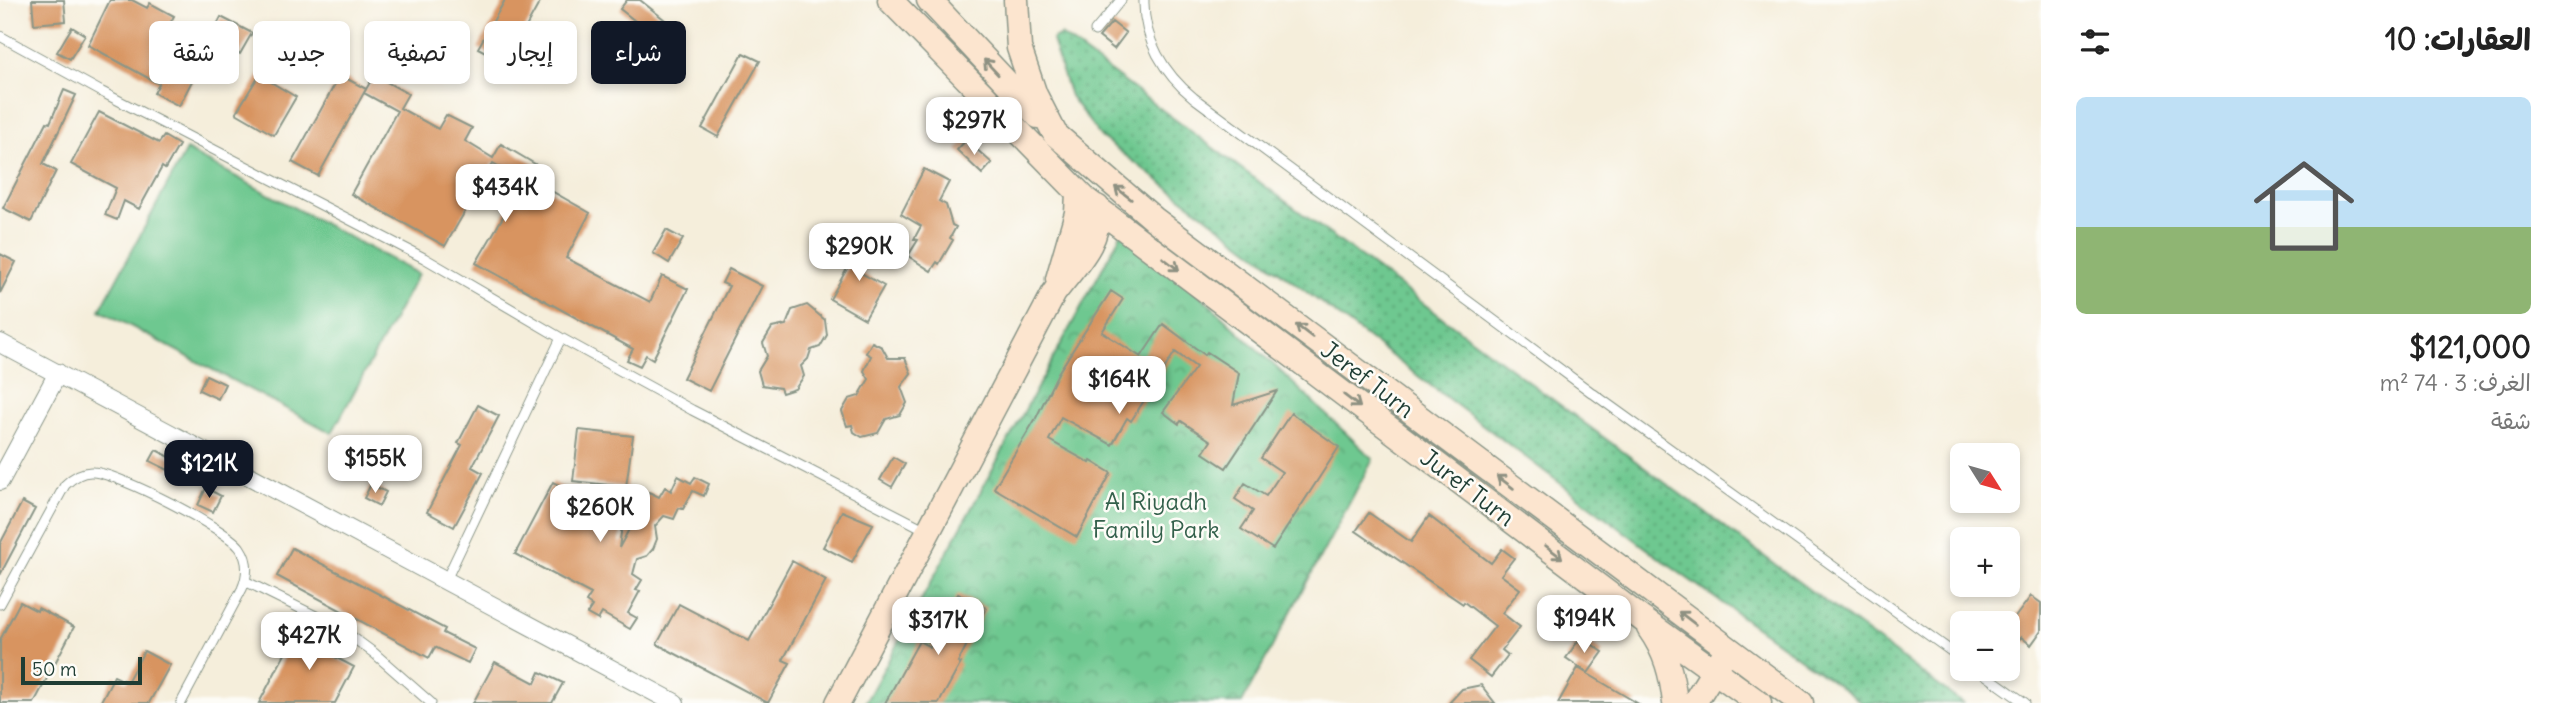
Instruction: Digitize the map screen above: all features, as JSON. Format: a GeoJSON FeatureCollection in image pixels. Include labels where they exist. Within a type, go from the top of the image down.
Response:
{"type":"FeatureCollection","features":[{"type":"Feature","properties":{"kind":"main road","name":"Juref Turn"},"geometry":{"type":"LineString","coordinates":[[890,0],[1087,200],[1751,702]]}},
{"type":"Feature","properties":{"kind":"main road"},"geometry":{"type":"LineString","coordinates":[[916,27],[918,0]]}},
{"type":"Feature","properties":{"kind":"main road"},"geometry":{"type":"LineString","coordinates":[[929,0],[1055,135]]}},
{"type":"Feature","properties":{"kind":"main road","name":"Jeref Turn"},"geometry":{"type":"LineString","coordinates":[[1016,0],[1019,48],[1035,95],[1055,135],[1154,219],[1801,703]]}},
{"type":"Feature","properties":{"kind":"main road"},"geometry":{"type":"LineString","coordinates":[[838,703],[1054,293],[1077,213],[1087,200]]}},
{"type":"Feature","properties":{"kind":"main road"},"geometry":{"type":"LineString","coordinates":[[1643,619],[1660,644],[1668,663],[1675,703]]}},
{"type":"Feature","properties":{"kind":"main road"},"geometry":{"type":"LineString","coordinates":[[1694,703],[1728,648]]}},
{"type":"Feature","properties":{"kind":"street"},"geometry":{"type":"LineString","coordinates":[[0,344],[675,703]]}},
{"type":"Feature","properties":{"kind":"street"},"geometry":{"type":"LineString","coordinates":[[0,481],[58,373]]}},
{"type":"Feature","properties":{"kind":"lane"},"geometry":{"type":"LineString","coordinates":[[1095,31],[1121,0]]}},
{"type":"Feature","properties":{"kind":"lane"},"geometry":{"type":"LineString","coordinates":[[1144,0],[1148,33],[1156,53],[1181,88],[1194,99],[1613,408],[1950,650]]}},
{"type":"Feature","properties":{"kind":"lane"},"geometry":{"type":"LineString","coordinates":[[0,36],[102,92],[424,258],[692,410],[929,532]]}},
{"type":"Feature","properties":{"kind":"lane"},"geometry":{"type":"LineString","coordinates":[[445,582],[561,338]]}},
{"type":"Feature","properties":{"kind":"lane"},"geometry":{"type":"LineString","coordinates":[[0,604],[65,485],[85,472],[105,474],[131,482],[228,536],[245,556],[245,581],[181,703]]}},
{"type":"Feature","properties":{"kind":"lane"},"geometry":{"type":"LineString","coordinates":[[245,581],[340,628],[374,653],[430,703]]}},
{"type":"Feature","properties":{"kind":"lane"},"geometry":{"type":"LineString","coordinates":[[1993,681],[2025,703]]}},
{"type":"Feature","properties":{"kind":"green space"},"geometry":{"type":"Polygon","coordinates":[[[1061,35],[1962,703],[1863,703],[1670,566],[1101,137],[1070,96],[1052,40],[1061,35]]]}},
{"type":"Feature","properties":{"kind":"green space"},"geometry":{"type":"Polygon","coordinates":[[[186,150],[418,274],[332,433],[100,310],[186,150]]]}},
{"type":"Feature","properties":{"kind":"green space","name":"Al Riyadh Family Park"},"geometry":{"type":"Polygon","coordinates":[[[1126,225],[1373,459],[1242,703],[865,703],[1126,225]]]}},
{"type":"Feature","properties":{"kind":"building"},"geometry":{"type":"Polygon","coordinates":[[[32,0],[64,0],[66,21],[34,24],[32,0]]]}},
{"type":"Feature","properties":{"kind":"building"},"geometry":{"type":"Polygon","coordinates":[[[110,0],[132,0],[147,8],[150,3],[174,16],[171,21],[149,21],[149,79],[88,45],[110,0]]]}},
{"type":"Feature","properties":{"kind":"building"},"geometry":{"type":"Polygon","coordinates":[[[505,0],[541,0],[529,21],[493,21],[505,0]]]}},
{"type":"Feature","properties":{"kind":"building"},"geometry":{"type":"Polygon","coordinates":[[[627,0],[640,0],[666,21],[635,21],[620,9],[627,0]]]}},
{"type":"Feature","properties":{"kind":"building"},"geometry":{"type":"Polygon","coordinates":[[[1112,22],[1126,33],[1114,49],[1099,37],[1112,22]]]}},
{"type":"Feature","properties":{"kind":"building"},"geometry":{"type":"Polygon","coordinates":[[[239,26],[252,33],[239,53],[239,26]]]}},
{"type":"Feature","properties":{"kind":"building"},"geometry":{"type":"Polygon","coordinates":[[[72,27],[85,35],[70,59],[57,52],[72,27]]]}},
{"type":"Feature","properties":{"kind":"building"},"geometry":{"type":"Polygon","coordinates":[[[484,37],[484,51],[478,48],[484,37]]]}},
{"type":"Feature","properties":{"kind":"building"},"geometry":{"type":"Polygon","coordinates":[[[743,53],[760,61],[718,137],[702,128],[743,53]]]}},
{"type":"Feature","properties":{"kind":"building"},"geometry":{"type":"Polygon","coordinates":[[[350,80],[366,89],[318,176],[292,162],[335,84],[350,84],[350,80]]]}},
{"type":"Feature","properties":{"kind":"building"},"geometry":{"type":"Polygon","coordinates":[[[159,84],[190,84],[179,106],[154,93],[159,84]]]}},
{"type":"Feature","properties":{"kind":"building"},"geometry":{"type":"Polygon","coordinates":[[[254,84],[274,84],[296,97],[274,135],[236,113],[254,84]]]}},
{"type":"Feature","properties":{"kind":"building"},"geometry":{"type":"Polygon","coordinates":[[[369,84],[390,84],[408,94],[400,108],[438,129],[446,115],[472,128],[465,141],[493,158],[501,144],[535,164],[527,177],[590,213],[566,258],[650,302],[662,276],[688,289],[653,359],[646,355],[640,366],[627,360],[633,349],[476,263],[524,181],[493,163],[445,246],[351,194],[397,111],[364,93],[369,84]]]}},
{"type":"Feature","properties":{"kind":"building"},"geometry":{"type":"Polygon","coordinates":[[[64,90],[76,95],[43,164],[56,171],[31,222],[3,208],[47,122],[50,123],[64,90]]]}},
{"type":"Feature","properties":{"kind":"building"},"geometry":{"type":"Polygon","coordinates":[[[99,112],[159,143],[164,136],[179,145],[165,169],[162,167],[139,209],[124,201],[117,220],[105,215],[116,188],[71,164],[99,112]]]}},
{"type":"Feature","properties":{"kind":"building"},"geometry":{"type":"Polygon","coordinates":[[[966,140],[992,163],[982,174],[957,150],[966,140]]]}},
{"type":"Feature","properties":{"kind":"building"},"geometry":{"type":"Polygon","coordinates":[[[924,169],[949,182],[939,201],[946,205],[952,225],[956,227],[950,238],[953,240],[939,264],[937,262],[931,271],[908,256],[918,240],[914,239],[921,226],[901,214],[924,169]]]}},
{"type":"Feature","properties":{"kind":"building"},"geometry":{"type":"Polygon","coordinates":[[[666,230],[683,239],[669,263],[653,253],[666,230]]]}},
{"type":"Feature","properties":{"kind":"building"},"geometry":{"type":"Polygon","coordinates":[[[866,235],[879,242],[861,273],[884,286],[865,319],[830,299],[866,235]]]}},
{"type":"Feature","properties":{"kind":"building"},"geometry":{"type":"Polygon","coordinates":[[[0,254],[16,262],[0,293],[0,254]]]}},
{"type":"Feature","properties":{"kind":"building"},"geometry":{"type":"Polygon","coordinates":[[[729,269],[762,286],[709,391],[683,378],[729,286],[722,283],[729,269]]]}},
{"type":"Feature","properties":{"kind":"building"},"geometry":{"type":"Polygon","coordinates":[[[1111,291],[1123,299],[1102,332],[1141,357],[1163,324],[1205,355],[1207,352],[1239,373],[1233,405],[1277,391],[1226,468],[1203,453],[1211,441],[1163,412],[1196,367],[1175,352],[1131,421],[1127,418],[1112,445],[1061,417],[1049,440],[1111,473],[1077,537],[994,488],[1036,418],[1058,373],[1111,291]]]}},
{"type":"Feature","properties":{"kind":"building"},"geometry":{"type":"Polygon","coordinates":[[[807,305],[825,320],[827,335],[820,347],[811,350],[808,359],[801,366],[804,376],[795,389],[782,393],[780,388],[762,385],[758,371],[767,356],[763,343],[772,328],[786,325],[792,310],[807,305]]]}},
{"type":"Feature","properties":{"kind":"building"},"geometry":{"type":"Polygon","coordinates":[[[872,342],[882,347],[888,358],[905,358],[911,373],[901,387],[907,403],[900,415],[886,419],[878,433],[862,437],[854,432],[852,425],[847,426],[842,411],[849,399],[859,396],[869,379],[864,371],[871,356],[866,353],[872,342]]]}},
{"type":"Feature","properties":{"kind":"building"},"geometry":{"type":"Polygon","coordinates":[[[206,375],[225,384],[218,399],[199,390],[206,375]]]}},
{"type":"Feature","properties":{"kind":"building"},"geometry":{"type":"Polygon","coordinates":[[[478,405],[499,416],[472,467],[483,473],[454,527],[427,512],[462,445],[458,443],[478,405]]]}},
{"type":"Feature","properties":{"kind":"building"},"geometry":{"type":"Polygon","coordinates":[[[1291,413],[1339,447],[1273,549],[1241,529],[1253,511],[1235,499],[1245,483],[1266,496],[1282,472],[1261,458],[1291,413]]]}},
{"type":"Feature","properties":{"kind":"building"},"geometry":{"type":"Polygon","coordinates":[[[579,430],[633,436],[626,487],[573,481],[579,430]]]}},
{"type":"Feature","properties":{"kind":"building"},"geometry":{"type":"Polygon","coordinates":[[[156,450],[174,459],[168,470],[150,461],[156,450]]]}},
{"type":"Feature","properties":{"kind":"building"},"geometry":{"type":"Polygon","coordinates":[[[893,457],[905,464],[892,487],[880,480],[893,457]]]}},
{"type":"Feature","properties":{"kind":"building"},"geometry":{"type":"Polygon","coordinates":[[[678,476],[691,483],[695,477],[709,484],[704,496],[693,491],[674,519],[664,516],[655,526],[657,539],[653,549],[647,556],[637,559],[633,574],[642,580],[636,590],[640,591],[628,613],[637,618],[630,629],[602,613],[598,620],[587,614],[592,606],[586,602],[591,594],[515,554],[553,482],[623,518],[619,548],[649,492],[659,497],[665,487],[671,491],[678,476]]]}},
{"type":"Feature","properties":{"kind":"building"},"geometry":{"type":"Polygon","coordinates":[[[371,484],[386,492],[379,506],[364,498],[371,484]]]}},
{"type":"Feature","properties":{"kind":"building"},"geometry":{"type":"Polygon","coordinates":[[[206,488],[221,496],[213,512],[198,505],[206,488]]]}},
{"type":"Feature","properties":{"kind":"building"},"geometry":{"type":"Polygon","coordinates":[[[22,502],[35,509],[0,575],[0,544],[22,502]]]}},
{"type":"Feature","properties":{"kind":"building"},"geometry":{"type":"Polygon","coordinates":[[[842,511],[873,524],[852,562],[823,547],[842,511]]]}},
{"type":"Feature","properties":{"kind":"building"},"geometry":{"type":"Polygon","coordinates":[[[1369,513],[1411,542],[1429,516],[1491,563],[1502,549],[1514,558],[1501,575],[1520,589],[1502,613],[1520,627],[1502,650],[1508,655],[1491,677],[1469,660],[1495,626],[1464,602],[1463,604],[1356,531],[1369,513]]]}},
{"type":"Feature","properties":{"kind":"building"},"geometry":{"type":"Polygon","coordinates":[[[292,548],[445,629],[443,633],[475,649],[468,663],[435,647],[429,658],[277,576],[292,548]]]}},
{"type":"Feature","properties":{"kind":"building"},"geometry":{"type":"Polygon","coordinates":[[[792,561],[826,580],[783,660],[790,663],[768,703],[657,644],[679,604],[749,641],[792,561]]]}},
{"type":"Feature","properties":{"kind":"building"},"geometry":{"type":"Polygon","coordinates":[[[958,594],[986,608],[939,703],[885,703],[919,641],[930,647],[958,594]]]}},
{"type":"Feature","properties":{"kind":"building"},"geometry":{"type":"Polygon","coordinates":[[[2031,596],[2041,603],[2041,631],[2031,645],[2020,638],[2020,611],[2031,596]]]}},
{"type":"Feature","properties":{"kind":"building"},"geometry":{"type":"Polygon","coordinates":[[[20,602],[37,611],[38,608],[74,627],[34,703],[0,703],[0,640],[20,602]]]}},
{"type":"Feature","properties":{"kind":"building"},"geometry":{"type":"Polygon","coordinates":[[[309,624],[339,640],[331,655],[354,667],[335,703],[259,703],[295,635],[302,639],[309,624]]]}},
{"type":"Feature","properties":{"kind":"building"},"geometry":{"type":"Polygon","coordinates":[[[1581,637],[1603,652],[1588,673],[1566,658],[1581,637]]]}},
{"type":"Feature","properties":{"kind":"building"},"geometry":{"type":"Polygon","coordinates":[[[144,651],[170,665],[149,703],[100,703],[114,676],[127,682],[144,651]]]}},
{"type":"Feature","properties":{"kind":"building"},"geometry":{"type":"Polygon","coordinates":[[[495,662],[535,683],[540,672],[563,683],[552,703],[473,703],[495,662]]]}},
{"type":"Feature","properties":{"kind":"building"},"geometry":{"type":"Polygon","coordinates":[[[1578,668],[1610,687],[1637,703],[1558,703],[1578,668]]]}},
{"type":"Feature","properties":{"kind":"building"},"geometry":{"type":"Polygon","coordinates":[[[1481,685],[1495,703],[1449,703],[1462,689],[1481,685]]]}}]}
